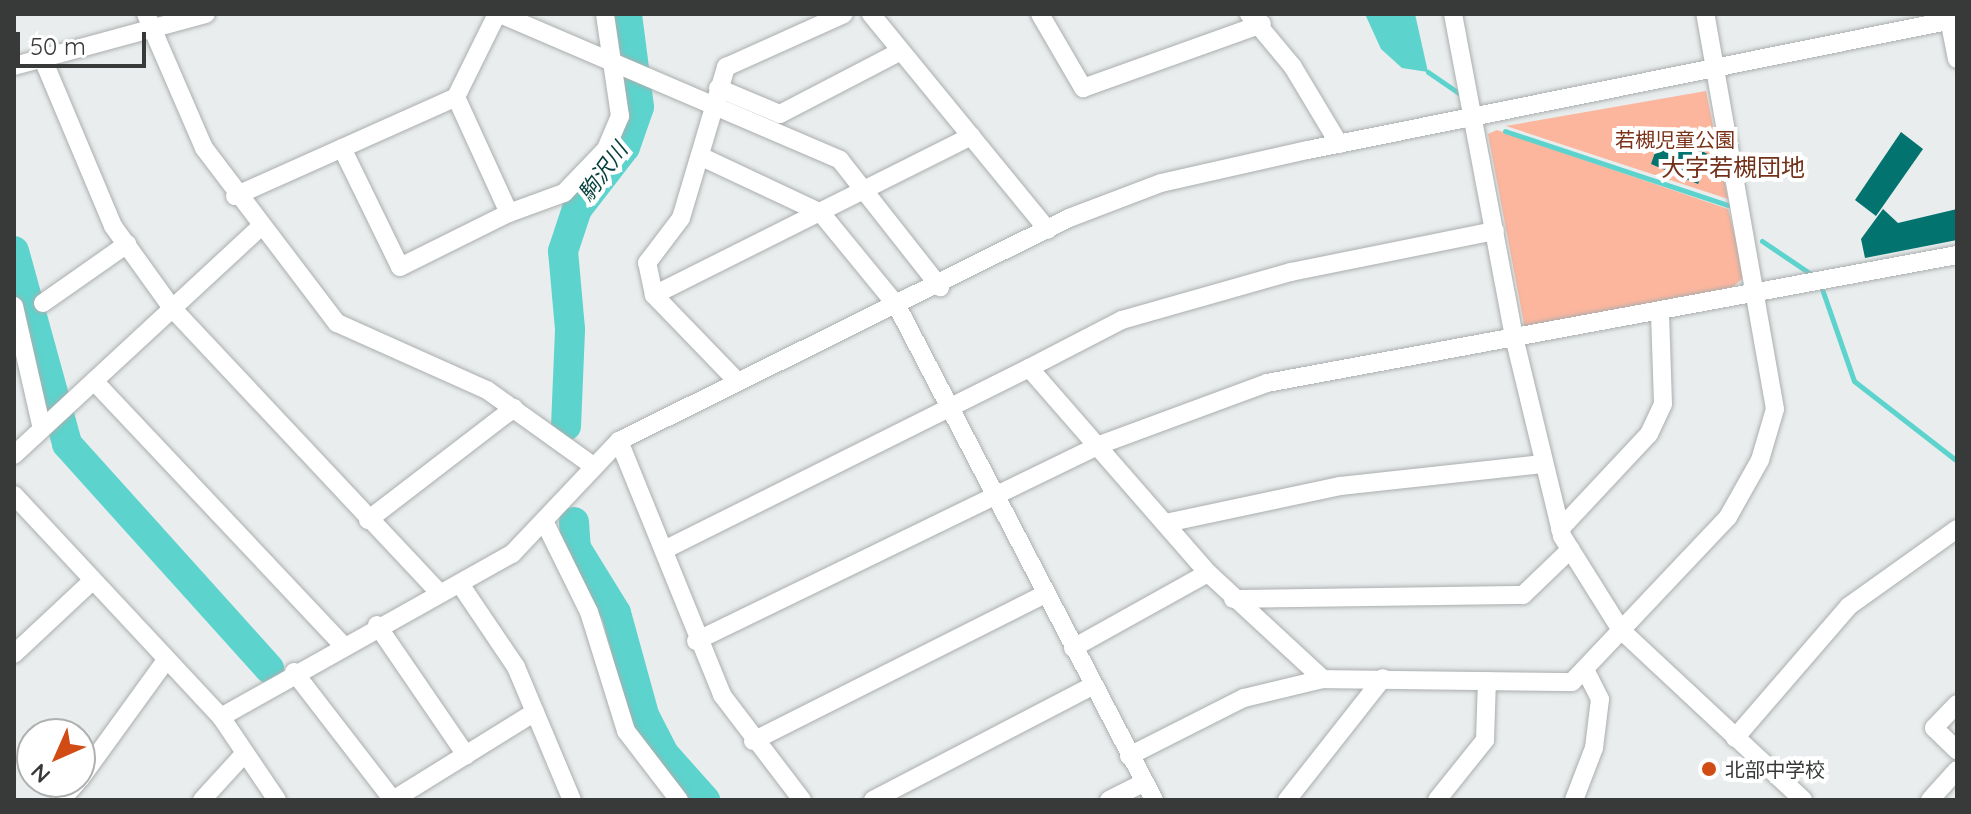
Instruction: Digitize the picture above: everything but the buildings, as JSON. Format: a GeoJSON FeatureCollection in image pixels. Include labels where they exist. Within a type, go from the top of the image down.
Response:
{"type":"FeatureCollection","features":[{"type":"Feature","properties":{"kind":"street"},"geometry":{"type":"LineString","coordinates":[[14,66],[150,21],[206,14]]}},
{"type":"Feature","properties":{"kind":"street"},"geometry":{"type":"LineString","coordinates":[[235,196],[456,97],[498,14],[664,82],[780,114],[901,51]]}},
{"type":"Feature","properties":{"kind":"street"},"geometry":{"type":"LineString","coordinates":[[342,148],[400,267],[509,213],[564,193],[606,149],[620,116],[619,63],[605,14]]}},
{"type":"Feature","properties":{"kind":"street"},"geometry":{"type":"LineString","coordinates":[[737,381],[654,295],[647,263],[681,218],[702,157],[717,96],[737,58],[844,14]]}},
{"type":"Feature","properties":{"kind":"street"},"geometry":{"type":"LineString","coordinates":[[871,14],[1048,230]]}},
{"type":"Feature","properties":{"kind":"street"},"geometry":{"type":"LineString","coordinates":[[1040,14],[1083,88],[1256,19],[1339,144]]}},
{"type":"Feature","properties":{"kind":"street"},"geometry":{"type":"LineString","coordinates":[[1453,14],[1477,118],[1515,341],[1560,529],[1621,630],[1803,800]]}},
{"type":"Feature","properties":{"kind":"street"},"geometry":{"type":"LineString","coordinates":[[1129,756],[1244,698],[1323,679],[1572,682],[1587,673],[1621,630],[1728,517],[1760,460],[1775,409],[1759,294],[1705,14]]}},
{"type":"Feature","properties":{"kind":"street"},"geometry":{"type":"LineString","coordinates":[[221,717],[342,644],[460,584],[546,525],[593,466],[619,441],[737,381],[940,287],[1048,230],[1161,183],[1952,18],[1957,59]]}},
{"type":"Feature","properties":{"kind":"street"},"geometry":{"type":"LineString","coordinates":[[150,21],[204,148],[235,196],[337,323],[514,408],[593,466]]}},
{"type":"Feature","properties":{"kind":"street"},"geometry":{"type":"LineString","coordinates":[[42,57],[127,244],[172,308],[368,520],[439,592]]}},
{"type":"Feature","properties":{"kind":"street"},"geometry":{"type":"LineString","coordinates":[[717,96],[840,160],[940,287]]}},
{"type":"Feature","properties":{"kind":"street"},"geometry":{"type":"LineString","coordinates":[[456,97],[509,213]]}},
{"type":"Feature","properties":{"kind":"street"},"geometry":{"type":"LineString","coordinates":[[654,295],[867,193],[971,136]]}},
{"type":"Feature","properties":{"kind":"street"},"geometry":{"type":"LineString","coordinates":[[702,157],[821,213],[897,306],[1154,800]]}},
{"type":"Feature","properties":{"kind":"street"},"geometry":{"type":"LineString","coordinates":[[14,455],[261,226]]}},
{"type":"Feature","properties":{"kind":"street"},"geometry":{"type":"LineString","coordinates":[[666,549],[1122,320],[1291,272],[1495,231]]}},
{"type":"Feature","properties":{"kind":"street"},"geometry":{"type":"LineString","coordinates":[[43,303],[127,244]]}},
{"type":"Feature","properties":{"kind":"street"},"geometry":{"type":"LineString","coordinates":[[696,641],[997,500],[1102,444],[1267,383],[1515,341],[1957,255]]}},
{"type":"Feature","properties":{"kind":"street"},"geometry":{"type":"LineString","coordinates":[[14,306],[42,429]]}},
{"type":"Feature","properties":{"kind":"street"},"geometry":{"type":"LineString","coordinates":[[1560,529],[1649,434],[1658,414],[1660,313]]}},
{"type":"Feature","properties":{"kind":"street"},"geometry":{"type":"LineString","coordinates":[[1029,368],[1102,444],[1208,573],[1323,679]]}},
{"type":"Feature","properties":{"kind":"street"},"geometry":{"type":"LineString","coordinates":[[94,381],[342,644]]}},
{"type":"Feature","properties":{"kind":"street"},"geometry":{"type":"LineString","coordinates":[[368,520],[514,408]]}},
{"type":"Feature","properties":{"kind":"street"},"geometry":{"type":"LineString","coordinates":[[619,441],[666,549],[696,641],[753,741],[802,800]]}},
{"type":"Feature","properties":{"kind":"street"},"geometry":{"type":"LineString","coordinates":[[1166,523],[1340,486],[1543,464]]}},
{"type":"Feature","properties":{"kind":"street"},"geometry":{"type":"LineString","coordinates":[[14,495],[221,717],[277,800]]}},
{"type":"Feature","properties":{"kind":"street"},"geometry":{"type":"LineString","coordinates":[[546,525],[589,612],[626,731],[679,800]]}},
{"type":"Feature","properties":{"kind":"street"},"geometry":{"type":"LineString","coordinates":[[1735,738],[1849,606],[1957,529]]}},
{"type":"Feature","properties":{"kind":"street"},"geometry":{"type":"LineString","coordinates":[[1233,599],[1523,595],[1571,549]]}},
{"type":"Feature","properties":{"kind":"street"},"geometry":{"type":"LineString","coordinates":[[1073,648],[1208,573]]}},
{"type":"Feature","properties":{"kind":"street"},"geometry":{"type":"LineString","coordinates":[[14,654],[93,580]]}},
{"type":"Feature","properties":{"kind":"street"},"geometry":{"type":"LineString","coordinates":[[460,584],[516,667],[572,800]]}},
{"type":"Feature","properties":{"kind":"street"},"geometry":{"type":"LineString","coordinates":[[753,741],[1045,594]]}},
{"type":"Feature","properties":{"kind":"street"},"geometry":{"type":"LineString","coordinates":[[377,625],[466,755]]}},
{"type":"Feature","properties":{"kind":"street"},"geometry":{"type":"LineString","coordinates":[[96,756],[167,659]]}},
{"type":"Feature","properties":{"kind":"street"},"geometry":{"type":"LineString","coordinates":[[294,672],[393,800],[535,712]]}},
{"type":"Feature","properties":{"kind":"street"},"geometry":{"type":"LineString","coordinates":[[1574,800],[1594,748],[1600,699],[1587,673]]}},
{"type":"Feature","properties":{"kind":"street"},"geometry":{"type":"LineString","coordinates":[[1287,800],[1383,678]]}},
{"type":"Feature","properties":{"kind":"street"},"geometry":{"type":"LineString","coordinates":[[1437,800],[1485,740],[1487,681]]}},
{"type":"Feature","properties":{"kind":"street"},"geometry":{"type":"LineString","coordinates":[[873,800],[1092,686]]}},
{"type":"Feature","properties":{"kind":"street"},"geometry":{"type":"LineString","coordinates":[[1957,704],[1934,728],[1957,750]]}},
{"type":"Feature","properties":{"kind":"street"},"geometry":{"type":"LineString","coordinates":[[202,800],[244,754]]}},
{"type":"Feature","properties":{"kind":"street"},"geometry":{"type":"LineString","coordinates":[[1930,800],[1957,770]]}},
{"type":"Feature","properties":{"kind":"street"},"geometry":{"type":"LineString","coordinates":[[1109,800],[1145,782]]}},
{"type":"Feature","properties":{"kind":"green space","name":"若槻児童公園"},"geometry":{"type":"Polygon","coordinates":[[[1706,91],[1728,199],[1506,126],[1706,91]]]}},
{"type":"Feature","properties":{"kind":"green space"},"geometry":{"type":"Polygon","coordinates":[[[1497,130],[1728,209],[1745,276],[1733,287],[1525,329],[1488,134],[1497,130]]]}},
{"type":"Feature","properties":{"kind":"water"},"geometry":{"type":"Polygon","coordinates":[[[1365,14],[1415,14],[1428,72],[1402,68],[1381,49],[1365,14]]]}},
{"type":"Feature","properties":{"kind":"waterway","name":"駒沢川"},"geometry":{"type":"LineString","coordinates":[[566,426],[570,329],[563,251],[577,209],[625,147],[639,107],[627,14]]}},
{"type":"Feature","properties":{"kind":"waterway"},"geometry":{"type":"LineString","coordinates":[[1428,72],[1463,96]]}},
{"type":"Feature","properties":{"kind":"waterway"},"geometry":{"type":"LineString","coordinates":[[1505,131],[1728,205]]}},
{"type":"Feature","properties":{"kind":"waterway"},"geometry":{"type":"LineString","coordinates":[[1762,241],[1811,274]]}},
{"type":"Feature","properties":{"kind":"waterway"},"geometry":{"type":"LineString","coordinates":[[14,251],[67,444],[269,668]]}},
{"type":"Feature","properties":{"kind":"waterway"},"geometry":{"type":"LineString","coordinates":[[1822,289],[1854,381],[1957,461]]}},
{"type":"Feature","properties":{"kind":"waterway","name":"駒沢川"},"geometry":{"type":"LineString","coordinates":[[574,522],[576,548],[616,613],[644,715],[664,754],[705,800]]}},
{"type":"Feature","properties":{"kind":"place","name":"北部中学校"},"geometry":{"type":"Point","coordinates":[1709,769]}},
{"type":"Feature","properties":{"kind":"district","name":"大字若槻団地"},"geometry":{"type":"Point","coordinates":[1733,168]}}]}
